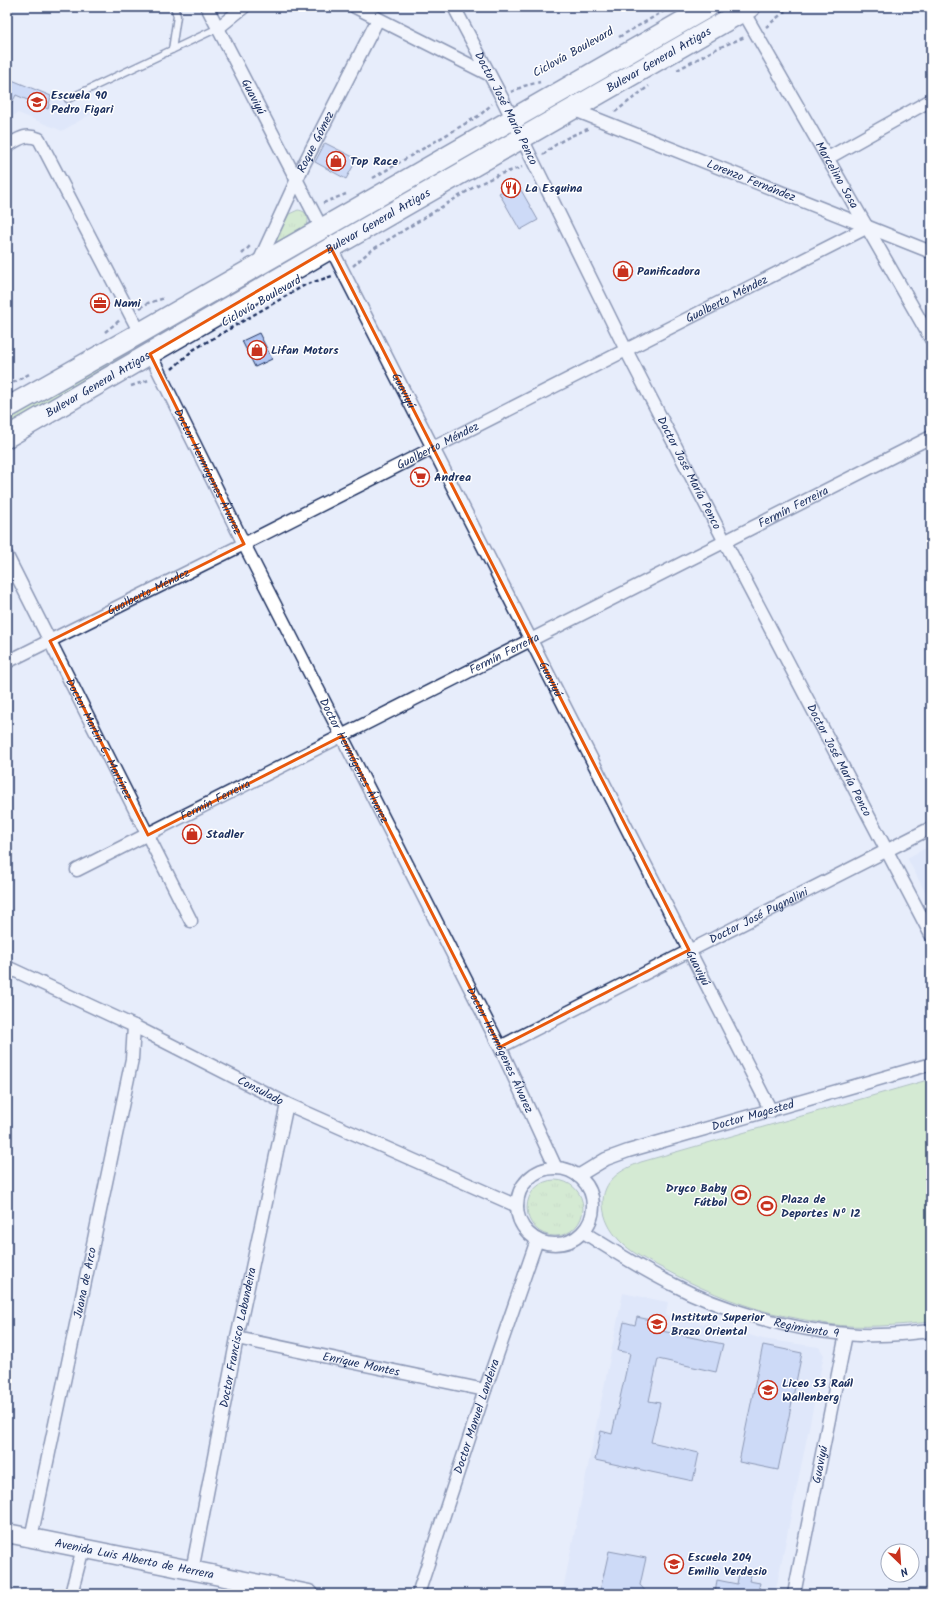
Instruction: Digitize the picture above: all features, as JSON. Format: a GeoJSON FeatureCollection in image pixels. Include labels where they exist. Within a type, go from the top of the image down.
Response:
{"type":"FeatureCollection","features":[{"type":"Feature","properties":{"kind":"main road","name":"Bulevar General Artigas"},"geometry":{"type":"LineString","coordinates":[[7,408],[140,334],[708,7]]}},
{"type":"Feature","properties":{"kind":"main road","name":"Bulevar General Artigas"},"geometry":{"type":"LineString","coordinates":[[7,437],[521,138],[747,9]]}},
{"type":"Feature","properties":{"kind":"main road","name":"Avenida Luis Alberto de Herrera"},"geometry":{"type":"LineString","coordinates":[[7,1533],[309,1594]]}},
{"type":"Feature","properties":{"kind":"street","name":"Guaviyú"},"geometry":{"type":"LineString","coordinates":[[207,7],[322,229]]}},
{"type":"Feature","properties":{"kind":"street"},"geometry":{"type":"LineString","coordinates":[[218,28],[244,7]]}},
{"type":"Feature","properties":{"kind":"street"},"geometry":{"type":"LineString","coordinates":[[355,7],[488,74]]}},
{"type":"Feature","properties":{"kind":"street","name":"Doctor José María Penco"},"geometry":{"type":"LineString","coordinates":[[454,7],[502,98],[626,350],[724,542],[931,935]]}},
{"type":"Feature","properties":{"kind":"street","name":"Marcelino Sosa"},"geometry":{"type":"LineString","coordinates":[[747,9],[755,33],[868,227],[931,339]]}},
{"type":"Feature","properties":{"kind":"street","name":"Roque Gómez"},"geometry":{"type":"LineString","coordinates":[[257,266],[296,180],[378,19]]}},
{"type":"Feature","properties":{"kind":"street"},"geometry":{"type":"LineString","coordinates":[[828,158],[931,100]]}},
{"type":"Feature","properties":{"kind":"street","name":"Lorenzo Fernández"},"geometry":{"type":"LineString","coordinates":[[572,109],[603,120],[931,252]]}},
{"type":"Feature","properties":{"kind":"street"},"geometry":{"type":"LineString","coordinates":[[7,146],[21,137],[31,136],[39,139],[140,334]]}},
{"type":"Feature","properties":{"kind":"street","name":"Gualberto Méndez"},"geometry":{"type":"LineString","coordinates":[[7,662],[244,544],[868,227]]}},
{"type":"Feature","properties":{"kind":"street","name":"Guaviyú"},"geometry":{"type":"LineString","coordinates":[[331,248],[771,1111]]}},
{"type":"Feature","properties":{"kind":"street","name":"Doctor Hermógenes Álvarez"},"geometry":{"type":"LineString","coordinates":[[150,354],[244,544],[500,1047],[556,1168]]}},
{"type":"Feature","properties":{"kind":"street","name":"Fermín Ferreira"},"geometry":{"type":"LineString","coordinates":[[77,870],[931,437]]}},
{"type":"Feature","properties":{"kind":"street","name":"Doctor Martín C. Martínez"},"geometry":{"type":"LineString","coordinates":[[7,556],[191,921]]}},
{"type":"Feature","properties":{"kind":"street","name":"Doctor José Pugnalini"},"geometry":{"type":"LineString","coordinates":[[500,1047],[931,828]]}},
{"type":"Feature","properties":{"kind":"street","name":"Consulado"},"geometry":{"type":"LineString","coordinates":[[7,967],[134,1026],[287,1104],[517,1206]]}},
{"type":"Feature","properties":{"kind":"street","name":"Juana de Arco"},"geometry":{"type":"LineString","coordinates":[[31,1538],[132,1059],[134,1026]]}},
{"type":"Feature","properties":{"kind":"street","name":"Doctor Magested"},"geometry":{"type":"LineString","coordinates":[[578,1176],[606,1159],[931,1064]]}},
{"type":"Feature","properties":{"kind":"street","name":"Doctor Francisco Labandeira"},"geometry":{"type":"LineString","coordinates":[[192,1571],[237,1338],[287,1104]]}},
{"type":"Feature","properties":{"kind":"street"},"geometry":{"type":"LineString","coordinates":[[556,1168],[568,1170],[578,1176],[587,1186],[592,1199],[592,1217],[583,1232],[575,1239],[557,1244],[547,1244],[537,1240],[525,1230],[520,1223],[517,1206],[521,1190],[526,1182],[539,1172],[556,1168]]}},
{"type":"Feature","properties":{"kind":"street","name":"Regimiento 9"},"geometry":{"type":"LineString","coordinates":[[583,1232],[673,1285],[707,1300],[738,1311],[794,1326],[846,1334],[880,1336],[931,1331]]}},
{"type":"Feature","properties":{"kind":"street","name":"Doctor Manuel Landeira"},"geometry":{"type":"LineString","coordinates":[[418,1594],[485,1390],[537,1240]]}},
{"type":"Feature","properties":{"kind":"street","name":"Guaviyú"},"geometry":{"type":"LineString","coordinates":[[794,1594],[846,1334]]}},
{"type":"Feature","properties":{"kind":"street","name":"Enrique Montes"},"geometry":{"type":"LineString","coordinates":[[237,1338],[485,1390]]}},
{"type":"Feature","properties":{"kind":"street"},"geometry":{"type":"LineString","coordinates":[[71,1594],[83,1548]]}},
{"type":"Feature","properties":{"kind":"lane"},"geometry":{"type":"LineString","coordinates":[[172,50],[178,16],[174,7]]}},
{"type":"Feature","properties":{"kind":"lane"},"geometry":{"type":"LineString","coordinates":[[68,99],[218,28]]}},
{"type":"Feature","properties":{"kind":"path","name":"Ciclovía Boulevard"},"geometry":{"type":"LineString","coordinates":[[617,38],[671,7]]}},
{"type":"Feature","properties":{"kind":"path"},"geometry":{"type":"LineString","coordinates":[[672,73],[718,48],[764,28],[790,7]]}},
{"type":"Feature","properties":{"kind":"path","name":"Ciclovía Boulevard"},"geometry":{"type":"LineString","coordinates":[[373,178],[480,115],[490,105],[517,88],[538,84],[544,80]]}},
{"type":"Feature","properties":{"kind":"path","name":"Ciclovía Boulevard"},"geometry":{"type":"LineString","coordinates":[[128,387],[153,380],[178,365],[193,350],[305,285],[327,279],[356,264],[370,252],[412,224],[446,206],[479,184],[533,162],[542,156],[554,144],[573,134],[593,127],[652,84]]}},
{"type":"Feature","properties":{"kind":"path"},"geometry":{"type":"LineString","coordinates":[[311,209],[352,190]]}},
{"type":"Feature","properties":{"kind":"path"},"geometry":{"type":"LineString","coordinates":[[236,257],[243,253],[259,238],[273,230]]}},
{"type":"Feature","properties":{"kind":"path"},"geometry":{"type":"LineString","coordinates":[[102,334],[130,313],[148,303],[163,299],[170,295]]}},
{"type":"Feature","properties":{"kind":"path"},"geometry":{"type":"LineString","coordinates":[[7,386],[34,372]]}},
{"type":"Feature","properties":{"kind":"highlighted area"},"geometry":{"type":"Polygon","coordinates":[[[331,248],[689,950],[500,1047],[342,736],[148,835],[50,641],[244,544],[150,354],[331,248]]]}},
{"type":"Feature","properties":{"kind":"shaded area","name":"Escuela 90 Pedro Figari"},"geometry":{"type":"Polygon","coordinates":[[[7,78],[93,113],[62,131],[18,113],[7,120],[7,78]]]}},
{"type":"Feature","properties":{"kind":"shaded area"},"geometry":{"type":"Polygon","coordinates":[[[931,845],[931,903],[907,858],[931,845]]]}},
{"type":"Feature","properties":{"kind":"shaded area"},"geometry":{"type":"Polygon","coordinates":[[[623,1293],[668,1302],[666,1315],[733,1330],[763,1339],[819,1347],[824,1355],[775,1594],[562,1594],[623,1293]]]}},
{"type":"Feature","properties":{"kind":"green space"},"geometry":{"type":"Polygon","coordinates":[[[728,7],[731,7],[525,125],[525,124],[728,7]]]}},
{"type":"Feature","properties":{"kind":"green space"},"geometry":{"type":"Polygon","coordinates":[[[508,134],[509,135],[131,351],[7,426],[7,421],[22,411],[508,134]]]}},
{"type":"Feature","properties":{"kind":"green space"},"geometry":{"type":"Polygon","coordinates":[[[298,210],[304,212],[308,216],[307,225],[305,228],[278,243],[276,240],[289,214],[298,210]]]}},
{"type":"Feature","properties":{"kind":"green space","name":"Plaza de Deportes Nº 12"},"geometry":{"type":"Polygon","coordinates":[[[931,1079],[931,1322],[880,1326],[854,1326],[828,1324],[758,1309],[702,1288],[645,1259],[623,1244],[608,1224],[603,1205],[606,1189],[614,1177],[634,1165],[931,1079]]]}},
{"type":"Feature","properties":{"kind":"green space"},"geometry":{"type":"Polygon","coordinates":[[[555,1180],[566,1182],[575,1188],[581,1197],[583,1208],[581,1219],[575,1228],[566,1234],[555,1236],[544,1234],[535,1228],[529,1219],[527,1208],[529,1197],[535,1188],[544,1182],[555,1180]]]}},
{"type":"Feature","properties":{"kind":"building"},"geometry":{"type":"Polygon","coordinates":[[[7,78],[51,96],[48,109],[16,95],[7,112],[7,78]]]}},
{"type":"Feature","properties":{"kind":"building","name":"Top Race"},"geometry":{"type":"Polygon","coordinates":[[[325,143],[357,159],[346,179],[315,162],[325,143]]]}},
{"type":"Feature","properties":{"kind":"building"},"geometry":{"type":"Polygon","coordinates":[[[517,183],[538,220],[520,230],[499,193],[517,183]]]}},
{"type":"Feature","properties":{"kind":"building","name":"Lifan Motors"},"geometry":{"type":"Polygon","coordinates":[[[259,333],[272,359],[255,367],[242,341],[259,333]]]}},
{"type":"Feature","properties":{"kind":"building"},"geometry":{"type":"Polygon","coordinates":[[[637,1317],[664,1323],[662,1331],[723,1344],[716,1372],[658,1359],[649,1401],[660,1403],[651,1442],[699,1453],[693,1481],[595,1460],[601,1431],[612,1434],[630,1353],[618,1351],[624,1322],[635,1325],[637,1317]]]}},
{"type":"Feature","properties":{"kind":"building"},"geometry":{"type":"Polygon","coordinates":[[[763,1345],[802,1353],[778,1470],[739,1462],[763,1345]]]}},
{"type":"Feature","properties":{"kind":"building"},"geometry":{"type":"Polygon","coordinates":[[[609,1551],[646,1558],[640,1585],[648,1594],[619,1594],[600,1591],[609,1551]]]}},
{"type":"Feature","properties":{"kind":"building"},"geometry":{"type":"Polygon","coordinates":[[[739,1573],[751,1575],[749,1581],[760,1583],[759,1587],[761,1588],[761,1594],[715,1594],[717,1580],[737,1584],[739,1573]]]}},
{"type":"Feature","properties":{"kind":"place","name":"Escuela 90 Pedro Figari"},"geometry":{"type":"Point","coordinates":[37,102]}},
{"type":"Feature","properties":{"kind":"place","name":"Top Race"},"geometry":{"type":"Point","coordinates":[336,161]}},
{"type":"Feature","properties":{"kind":"place","name":"La Esquina"},"geometry":{"type":"Point","coordinates":[511,188]}},
{"type":"Feature","properties":{"kind":"place","name":"Panificadora"},"geometry":{"type":"Point","coordinates":[623,271]}},
{"type":"Feature","properties":{"kind":"place","name":"Nami"},"geometry":{"type":"Point","coordinates":[100,303]}},
{"type":"Feature","properties":{"kind":"place","name":"Lifan Motors"},"geometry":{"type":"Point","coordinates":[257,350]}},
{"type":"Feature","properties":{"kind":"place","name":"Andrea"},"geometry":{"type":"Point","coordinates":[420,477]}},
{"type":"Feature","properties":{"kind":"place","name":"Stadler"},"geometry":{"type":"Point","coordinates":[192,834]}},
{"type":"Feature","properties":{"kind":"place","name":"Dryco Baby Fútbol"},"geometry":{"type":"Point","coordinates":[741,1195]}},
{"type":"Feature","properties":{"kind":"place","name":"Plaza de Deportes Nº 12"},"geometry":{"type":"Point","coordinates":[767,1206]}},
{"type":"Feature","properties":{"kind":"place","name":"Instituto Superior Brazo Oriental"},"geometry":{"type":"Point","coordinates":[657,1324]}},
{"type":"Feature","properties":{"kind":"place","name":"Liceo 53 Raúl Wallenberg"},"geometry":{"type":"Point","coordinates":[768,1390]}},
{"type":"Feature","properties":{"kind":"place","name":"Escuela 204 Emilio Verdesio"},"geometry":{"type":"Point","coordinates":[674,1564]}}]}
